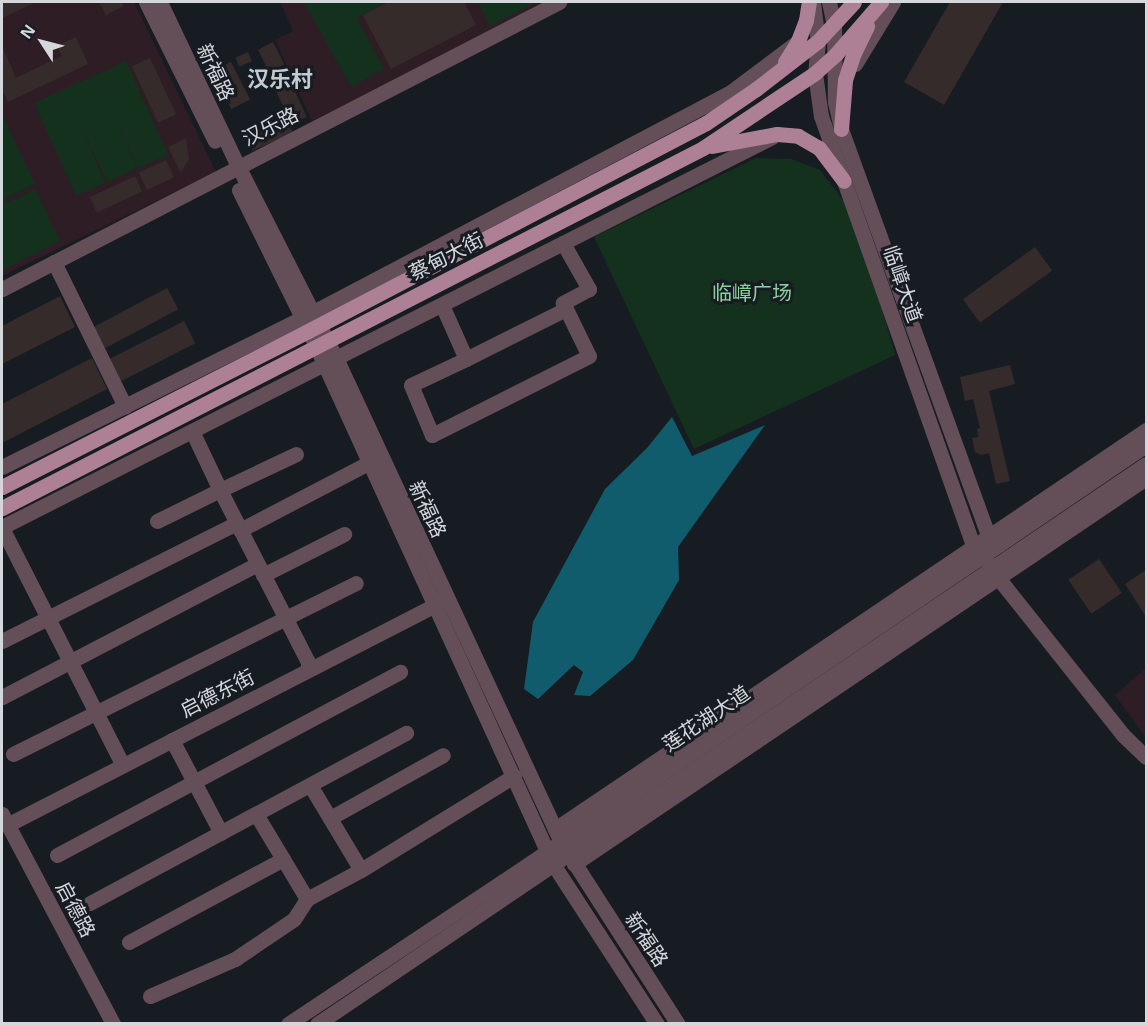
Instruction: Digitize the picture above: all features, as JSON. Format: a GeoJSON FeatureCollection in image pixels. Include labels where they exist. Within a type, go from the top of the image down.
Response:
{"type":"FeatureCollection","features":[{"type":"Feature","properties":{"kind":"main road"},"geometry":{"type":"LineString","coordinates":[[777,73],[798,41],[811,2]]}},
{"type":"Feature","properties":{"kind":"main road","name":"蔡甸大街"},"geometry":{"type":"LineString","coordinates":[[2,487],[311,321],[706,123],[818,41],[854,2]]}},
{"type":"Feature","properties":{"kind":"main road"},"geometry":{"type":"LineString","coordinates":[[841,129],[845,80],[854,53],[882,2]]}},
{"type":"Feature","properties":{"kind":"main road","name":"蔡甸大街"},"geometry":{"type":"LineString","coordinates":[[2,508],[704,148],[815,73],[836,54],[882,2]]}},
{"type":"Feature","properties":{"kind":"main road"},"geometry":{"type":"LineString","coordinates":[[704,148],[777,134],[798,136],[819,148],[844,181]]}},
{"type":"Feature","properties":{"kind":"street","name":"新福路"},"geometry":{"type":"LineString","coordinates":[[146,2],[234,168],[311,321],[440,601],[560,851],[678,1023]]}},
{"type":"Feature","properties":{"kind":"street","name":"新福路"},"geometry":{"type":"LineString","coordinates":[[160,2],[234,168]]}},
{"type":"Feature","properties":{"kind":"street","name":"汉乐路"},"geometry":{"type":"LineString","coordinates":[[2,289],[559,2]]}},
{"type":"Feature","properties":{"kind":"street","name":"临嶂大道"},"geometry":{"type":"LineString","coordinates":[[811,2],[818,41],[815,73],[820,116],[985,548],[997,574]]}},
{"type":"Feature","properties":{"kind":"street","name":"临嶂大道"},"geometry":{"type":"LineString","coordinates":[[829,2],[834,25],[836,102],[841,129],[985,548]]}},
{"type":"Feature","properties":{"kind":"street"},"geometry":{"type":"LineString","coordinates":[[845,80],[893,2]]}},
{"type":"Feature","properties":{"kind":"street","name":"蔡甸大街"},"geometry":{"type":"LineString","coordinates":[[2,467],[125,406],[311,321],[732,91],[798,41]]}},
{"type":"Feature","properties":{"kind":"street"},"geometry":{"type":"LineString","coordinates":[[123,765],[2,528],[777,134]]}},
{"type":"Feature","properties":{"kind":"street"},"geometry":{"type":"LineString","coordinates":[[563,243],[589,290],[563,303],[566,309],[589,356],[432,435],[411,385],[566,309]]}},
{"type":"Feature","properties":{"kind":"street"},"geometry":{"type":"LineString","coordinates":[[54,262],[125,406]]}},
{"type":"Feature","properties":{"kind":"street"},"geometry":{"type":"LineString","coordinates":[[442,305],[466,359]]}},
{"type":"Feature","properties":{"kind":"street","name":"新福路"},"geometry":{"type":"LineString","coordinates":[[330,361],[368,463],[440,601],[514,776],[560,851],[657,1023]]}},
{"type":"Feature","properties":{"kind":"street","name":"莲花湖大道"},"geometry":{"type":"LineString","coordinates":[[317,1023],[985,548],[1146,430]]}},
{"type":"Feature","properties":{"kind":"street"},"geometry":{"type":"LineString","coordinates":[[192,431],[308,662],[308,669]]}},
{"type":"Feature","properties":{"kind":"street","name":"莲花湖大道"},"geometry":{"type":"LineString","coordinates":[[985,548],[1146,445]]}},
{"type":"Feature","properties":{"kind":"street"},"geometry":{"type":"LineString","coordinates":[[157,521],[296,454]]}},
{"type":"Feature","properties":{"kind":"street"},"geometry":{"type":"LineString","coordinates":[[2,641],[368,463]]}},
{"type":"Feature","properties":{"kind":"street","name":"莲花湖大道"},"geometry":{"type":"LineString","coordinates":[[997,574],[1146,464]]}},
{"type":"Feature","properties":{"kind":"street","name":"莲花湖大道"},"geometry":{"type":"LineString","coordinates":[[288,1023],[1146,478]]}},
{"type":"Feature","properties":{"kind":"street"},"geometry":{"type":"LineString","coordinates":[[2,697],[69,661],[260,570],[344,534]]}},
{"type":"Feature","properties":{"kind":"street"},"geometry":{"type":"LineString","coordinates":[[997,574],[1124,735],[1146,757]]}},
{"type":"Feature","properties":{"kind":"street"},"geometry":{"type":"LineString","coordinates":[[13,754],[356,583]]}},
{"type":"Feature","properties":{"kind":"street","name":"启德东街"},"geometry":{"type":"LineString","coordinates":[[4,819],[123,765],[440,601]]}},
{"type":"Feature","properties":{"kind":"street"},"geometry":{"type":"LineString","coordinates":[[57,855],[400,672]]}},
{"type":"Feature","properties":{"kind":"street"},"geometry":{"type":"LineString","coordinates":[[90,903],[406,734]]}},
{"type":"Feature","properties":{"kind":"street"},"geometry":{"type":"LineString","coordinates":[[172,740],[221,833]]}},
{"type":"Feature","properties":{"kind":"street"},"geometry":{"type":"LineString","coordinates":[[330,818],[443,755]]}},
{"type":"Feature","properties":{"kind":"street"},"geometry":{"type":"LineString","coordinates":[[150,996],[235,959],[294,919],[307,899],[362,870],[514,776]]}},
{"type":"Feature","properties":{"kind":"street"},"geometry":{"type":"LineString","coordinates":[[310,785],[362,870]]}},
{"type":"Feature","properties":{"kind":"street"},"geometry":{"type":"LineString","coordinates":[[256,814],[307,899]]}},
{"type":"Feature","properties":{"kind":"street","name":"启德路"},"geometry":{"type":"LineString","coordinates":[[4,819],[113,1023]]}},
{"type":"Feature","properties":{"kind":"street"},"geometry":{"type":"LineString","coordinates":[[129,942],[283,859]]}},
{"type":"Feature","properties":{"kind":"shaded area"},"geometry":{"type":"Polygon","coordinates":[[[2,2],[134,2],[216,172],[2,276],[2,2]]]}},
{"type":"Feature","properties":{"kind":"shaded area"},"geometry":{"type":"Polygon","coordinates":[[[280,2],[547,2],[312,121],[275,40],[293,31],[280,2]]]}},
{"type":"Feature","properties":{"kind":"shaded area"},"geometry":{"type":"Polygon","coordinates":[[[1146,668],[1146,738],[1115,695],[1146,668]]]}},
{"type":"Feature","properties":{"kind":"green space"},"geometry":{"type":"Polygon","coordinates":[[[304,2],[385,2],[357,18],[384,69],[351,87],[304,2]]]}},
{"type":"Feature","properties":{"kind":"green space"},"geometry":{"type":"Polygon","coordinates":[[[478,2],[537,2],[490,26],[478,2]]]}},
{"type":"Feature","properties":{"kind":"green space"},"geometry":{"type":"Polygon","coordinates":[[[126,61],[168,155],[138,168],[113,113],[137,168],[107,182],[82,127],[105,183],[76,196],[34,103],[126,61]]]}},
{"type":"Feature","properties":{"kind":"green space"},"geometry":{"type":"Polygon","coordinates":[[[2,114],[35,184],[2,201],[2,114]]]}},
{"type":"Feature","properties":{"kind":"green space","name":"临嶂广场"},"geometry":{"type":"Polygon","coordinates":[[[756,158],[791,159],[820,170],[846,204],[866,254],[895,355],[694,449],[594,237],[756,158]]]}},
{"type":"Feature","properties":{"kind":"green space"},"geometry":{"type":"Polygon","coordinates":[[[35,189],[60,241],[2,270],[2,205],[35,189]]]}},
{"type":"Feature","properties":{"kind":"water"},"geometry":{"type":"Polygon","coordinates":[[[672,417],[692,456],[765,425],[678,547],[679,580],[633,660],[590,696],[574,695],[583,672],[574,665],[538,699],[524,689],[533,622],[605,489],[647,448],[672,417]]]}},
{"type":"Feature","properties":{"kind":"building"},"geometry":{"type":"Polygon","coordinates":[[[2,2],[36,2],[2,18],[2,2]]]}},
{"type":"Feature","properties":{"kind":"building"},"geometry":{"type":"Polygon","coordinates":[[[99,2],[122,2],[124,6],[106,15],[99,2]]]}},
{"type":"Feature","properties":{"kind":"building"},"geometry":{"type":"Polygon","coordinates":[[[388,2],[464,2],[476,25],[391,69],[363,15],[388,2]]]}},
{"type":"Feature","properties":{"kind":"building"},"geometry":{"type":"Polygon","coordinates":[[[950,2],[1003,2],[944,105],[904,82],[950,2]]]}},
{"type":"Feature","properties":{"kind":"building"},"geometry":{"type":"Polygon","coordinates":[[[76,37],[88,64],[8,102],[2,89],[2,46],[16,78],[62,56],[57,46],[76,37]]]}},
{"type":"Feature","properties":{"kind":"building"},"geometry":{"type":"Polygon","coordinates":[[[273,42],[284,64],[269,72],[258,50],[273,42]]]}},
{"type":"Feature","properties":{"kind":"building"},"geometry":{"type":"Polygon","coordinates":[[[248,52],[252,61],[239,67],[235,58],[248,52]]]}},
{"type":"Feature","properties":{"kind":"building"},"geometry":{"type":"Polygon","coordinates":[[[150,58],[176,114],[158,123],[132,66],[150,58]]]}},
{"type":"Feature","properties":{"kind":"building"},"geometry":{"type":"Polygon","coordinates":[[[231,62],[250,99],[231,109],[212,72],[231,62]]]}},
{"type":"Feature","properties":{"kind":"building"},"geometry":{"type":"Polygon","coordinates":[[[284,68],[307,117],[291,124],[269,75],[284,68]]]}},
{"type":"Feature","properties":{"kind":"building"},"geometry":{"type":"Polygon","coordinates":[[[285,117],[293,133],[252,151],[245,136],[250,133],[247,128],[262,122],[264,127],[285,117]]]}},
{"type":"Feature","properties":{"kind":"building"},"geometry":{"type":"Polygon","coordinates":[[[186,138],[189,159],[181,173],[168,147],[186,138]]]}},
{"type":"Feature","properties":{"kind":"building"},"geometry":{"type":"Polygon","coordinates":[[[166,160],[174,177],[147,190],[139,173],[166,160]]]}},
{"type":"Feature","properties":{"kind":"building"},"geometry":{"type":"Polygon","coordinates":[[[135,176],[142,191],[97,213],[90,197],[135,176]]]}},
{"type":"Feature","properties":{"kind":"building"},"geometry":{"type":"Polygon","coordinates":[[[1035,247],[1052,270],[980,323],[963,299],[1035,247]]]}},
{"type":"Feature","properties":{"kind":"building"},"geometry":{"type":"Polygon","coordinates":[[[167,288],[178,309],[105,348],[94,327],[167,288]]]}},
{"type":"Feature","properties":{"kind":"building"},"geometry":{"type":"Polygon","coordinates":[[[60,296],[75,327],[2,364],[2,326],[60,296]]]}},
{"type":"Feature","properties":{"kind":"building"},"geometry":{"type":"Polygon","coordinates":[[[184,321],[195,343],[121,381],[109,359],[184,321]]]}},
{"type":"Feature","properties":{"kind":"building"},"geometry":{"type":"Polygon","coordinates":[[[92,358],[107,389],[2,443],[2,404],[92,358]]]}},
{"type":"Feature","properties":{"kind":"building"},"geometry":{"type":"Polygon","coordinates":[[[1010,365],[1015,384],[989,391],[1010,481],[996,484],[989,453],[981,455],[975,452],[972,438],[978,437],[977,429],[980,428],[973,399],[965,401],[960,377],[1010,365]]]}},
{"type":"Feature","properties":{"kind":"building"},"geometry":{"type":"Polygon","coordinates":[[[1099,559],[1122,593],[1091,614],[1068,580],[1099,559]]]}},
{"type":"Feature","properties":{"kind":"building"},"geometry":{"type":"Polygon","coordinates":[[[1146,570],[1146,617],[1125,584],[1146,570]]]}},
{"type":"Feature","properties":{"kind":"district","name":"汉乐村"},"geometry":{"type":"Point","coordinates":[280,79]}}]}
